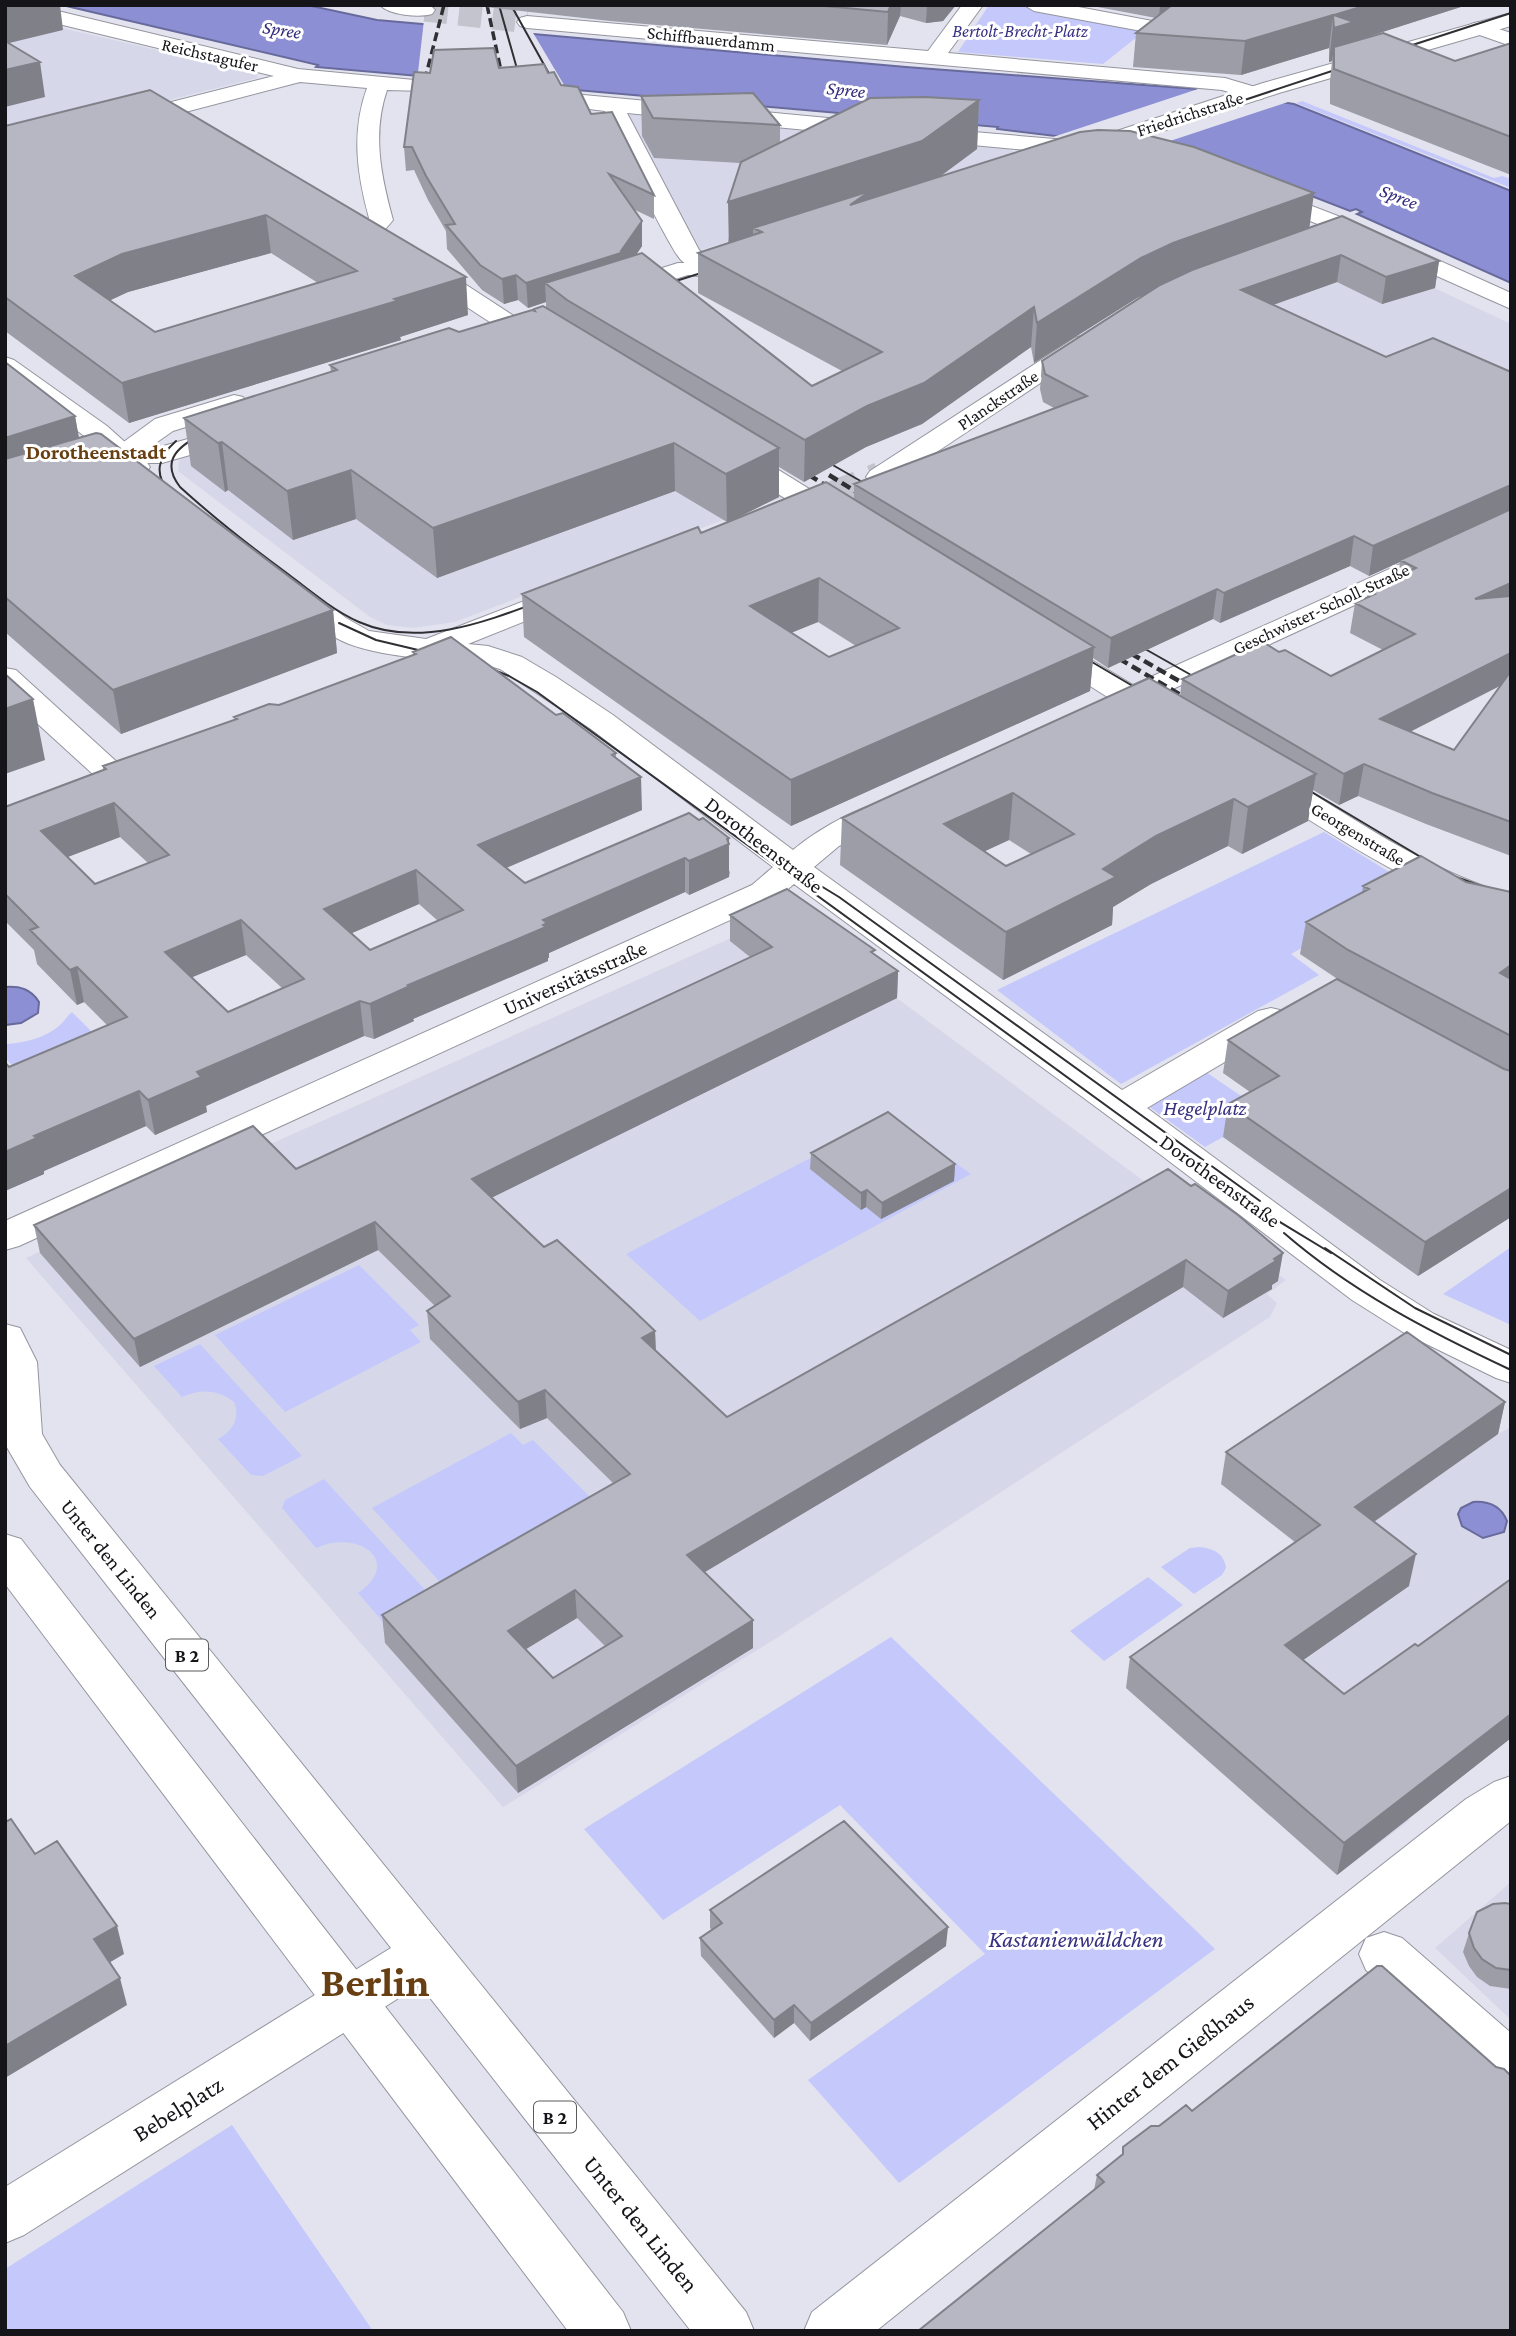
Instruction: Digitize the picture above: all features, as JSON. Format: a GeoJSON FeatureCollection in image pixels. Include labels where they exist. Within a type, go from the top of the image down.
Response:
{"type":"FeatureCollection","features":[{"type":"Feature","properties":{"kind":"street","name":"Reichstagufer"},"geometry":{"type":"LineString","coordinates":[[6,5],[298,75],[417,86]]}},
{"type":"Feature","properties":{"kind":"street"},"geometry":{"type":"LineString","coordinates":[[390,5],[425,10]]}},
{"type":"Feature","properties":{"kind":"street"},"geometry":{"type":"LineString","coordinates":[[934,58],[973,5]]}},
{"type":"Feature","properties":{"kind":"street"},"geometry":{"type":"LineString","coordinates":[[1034,5],[1170,23],[1115,67],[1112,74]]}},
{"type":"Feature","properties":{"kind":"street","name":"Friedrichstraße"},"geometry":{"type":"LineString","coordinates":[[1259,92],[1387,43],[1504,5]]}},
{"type":"Feature","properties":{"kind":"street"},"geometry":{"type":"LineString","coordinates":[[566,25],[594,9]]}},
{"type":"Feature","properties":{"kind":"street","name":"Friedrichstraße"},"geometry":{"type":"LineString","coordinates":[[1027,167],[1259,92],[1511,19]]}},
{"type":"Feature","properties":{"kind":"street","name":"Schiffbauerdamm"},"geometry":{"type":"LineString","coordinates":[[527,22],[1225,84],[1259,92]]}},
{"type":"Feature","properties":{"kind":"street"},"geometry":{"type":"LineString","coordinates":[[1478,28],[1511,40]]}},
{"type":"Feature","properties":{"kind":"street"},"geometry":{"type":"LineString","coordinates":[[108,125],[298,75]]}},
{"type":"Feature","properties":{"kind":"street"},"geometry":{"type":"LineString","coordinates":[[366,233],[382,220],[365,147],[367,120],[379,83]]}},
{"type":"Feature","properties":{"kind":"street"},"geometry":{"type":"LineString","coordinates":[[573,101],[905,133],[1091,147],[1139,155]]}},
{"type":"Feature","properties":{"kind":"street"},"geometry":{"type":"LineString","coordinates":[[614,105],[617,116],[689,254],[710,269]]}},
{"type":"Feature","properties":{"kind":"street"},"geometry":{"type":"LineString","coordinates":[[163,111],[185,124]]}},
{"type":"Feature","properties":{"kind":"street"},"geometry":{"type":"LineString","coordinates":[[1240,185],[1349,228],[1511,302]]}},
{"type":"Feature","properties":{"kind":"street"},"geometry":{"type":"LineString","coordinates":[[342,218],[519,330],[470,330]]}},
{"type":"Feature","properties":{"kind":"street"},"geometry":{"type":"LineString","coordinates":[[1314,241],[1349,228]]}},
{"type":"Feature","properties":{"kind":"street"},"geometry":{"type":"LineString","coordinates":[[603,302],[704,277],[710,269],[769,250]]}},
{"type":"Feature","properties":{"kind":"street","name":"Planckstraße"},"geometry":{"type":"LineString","coordinates":[[880,477],[1108,328]]}},
{"type":"Feature","properties":{"kind":"street"},"geometry":{"type":"LineString","coordinates":[[5,365],[124,455],[157,486]]}},
{"type":"Feature","properties":{"kind":"street"},"geometry":{"type":"LineString","coordinates":[[124,455],[164,425],[254,397]]}},
{"type":"Feature","properties":{"kind":"street"},"geometry":{"type":"LineString","coordinates":[[85,467],[124,455],[162,455],[261,425]]}},
{"type":"Feature","properties":{"kind":"street"},"geometry":{"type":"LineString","coordinates":[[708,438],[822,500],[866,536]]}},
{"type":"Feature","properties":{"kind":"street"},"geometry":{"type":"LineString","coordinates":[[773,516],[822,500]]}},
{"type":"Feature","properties":{"kind":"street","name":"Geschwister-Scholl-Straße"},"geometry":{"type":"LineString","coordinates":[[1132,698],[1511,522]]}},
{"type":"Feature","properties":{"kind":"street","name":"Dorotheenstraße"},"geometry":{"type":"LineString","coordinates":[[272,576],[335,624],[358,637],[488,655],[520,668],[612,730],[830,897],[1398,1311],[1440,1335],[1511,1368]]}},
{"type":"Feature","properties":{"kind":"street"},"geometry":{"type":"LineString","coordinates":[[374,670],[600,582]]}},
{"type":"Feature","properties":{"kind":"street"},"geometry":{"type":"LineString","coordinates":[[1026,634],[1173,722]]}},
{"type":"Feature","properties":{"kind":"street"},"geometry":{"type":"LineString","coordinates":[[5,677],[119,766],[69,784]]}},
{"type":"Feature","properties":{"kind":"street"},"geometry":{"type":"LineString","coordinates":[[1090,719],[1132,698]]}},
{"type":"Feature","properties":{"kind":"street","name":"Georgenstraße"},"geometry":{"type":"LineString","coordinates":[[1244,765],[1431,877],[1473,895],[1511,906]]}},
{"type":"Feature","properties":{"kind":"street","name":"Universitätsstraße"},"geometry":{"type":"LineString","coordinates":[[5,1237],[748,900],[764,892],[827,839],[912,800]]}},
{"type":"Feature","properties":{"kind":"street"},"geometry":{"type":"LineString","coordinates":[[1120,1108],[1195,1066],[1216,1049],[1294,1006]]}},
{"type":"Feature","properties":{"kind":"street","name":"Unter den Linden"},"geometry":{"type":"LineString","coordinates":[[5,1338],[16,1362],[11,1397],[21,1434],[45,1476],[726,2331]]}},
{"type":"Feature","properties":{"kind":"street"},"geometry":{"type":"LineString","coordinates":[[5,1551],[603,2331]]}},
{"type":"Feature","properties":{"kind":"street","name":"Hinter dem Gießhaus"},"geometry":{"type":"LineString","coordinates":[[832,2331],[1474,1820],[1511,1796]]}},
{"type":"Feature","properties":{"kind":"street"},"geometry":{"type":"LineString","coordinates":[[350,2000],[425,1954]]}},
{"type":"Feature","properties":{"kind":"street"},"geometry":{"type":"LineString","coordinates":[[1384,1954],[1511,2066]]}},
{"type":"Feature","properties":{"kind":"street","name":"Bebelplatz"},"geometry":{"type":"LineString","coordinates":[[5,2217],[350,2000]]}},
{"type":"Feature","properties":{"kind":"shaded area"},"geometry":{"type":"Polygon","coordinates":[[[5,15],[257,73],[257,78],[5,141],[5,15]]]}},
{"type":"Feature","properties":{"kind":"shaded area"},"geometry":{"type":"Polygon","coordinates":[[[637,113],[1003,147],[1017,153],[694,252],[623,117],[637,113]]]}},
{"type":"Feature","properties":{"kind":"shaded area"},"geometry":{"type":"Polygon","coordinates":[[[1257,277],[1424,283],[1511,324],[1511,497],[1196,298],[1257,277]]]}},
{"type":"Feature","properties":{"kind":"shaded area"},"geometry":{"type":"Polygon","coordinates":[[[529,340],[783,497],[455,622],[413,628],[387,625],[370,617],[178,471],[179,461],[187,454],[529,340]]]}},
{"type":"Feature","properties":{"kind":"shaded area"},"geometry":{"type":"Polygon","coordinates":[[[787,913],[871,979],[1164,1196],[1191,1211],[1286,1280],[1267,1294],[1277,1303],[1270,1317],[775,1639],[503,1807],[26,1258],[275,1142],[787,913]]]}},
{"type":"Feature","properties":{"kind":"shaded area"},"geometry":{"type":"Polygon","coordinates":[[[1511,1427],[1511,1738],[1337,1875],[1126,1688],[1313,1557],[1221,1484],[1498,1434],[1511,1427]]]}},
{"type":"Feature","properties":{"kind":"shaded area"},"geometry":{"type":"Polygon","coordinates":[[[1511,1882],[1511,2020],[1435,1948],[1511,1882]]]}},
{"type":"Feature","properties":{"kind":"green space","name":"Bertolt-Brecht-Platz"},"geometry":{"type":"Polygon","coordinates":[[[989,5],[1017,5],[1147,29],[1103,64],[958,52],[989,5]]]}},
{"type":"Feature","properties":{"kind":"green space"},"geometry":{"type":"Polygon","coordinates":[[[1302,101],[1494,178],[1502,176],[1511,179],[1511,188],[1296,103],[1302,101]]]}},
{"type":"Feature","properties":{"kind":"green space","name":"Hegelplatz"},"geometry":{"type":"Polygon","coordinates":[[[1324,832],[1412,886],[1291,954],[1319,975],[1121,1084],[997,990],[1324,832]]]}},
{"type":"Feature","properties":{"kind":"green space"},"geometry":{"type":"Polygon","coordinates":[[[72,1012],[101,1041],[23,1076],[5,1058],[5,1044],[27,1041],[48,1033],[72,1012]]]}},
{"type":"Feature","properties":{"kind":"green space","name":"Hegelplatz"},"geometry":{"type":"Polygon","coordinates":[[[1203,1070],[1266,1113],[1205,1147],[1144,1103],[1203,1070]]]}},
{"type":"Feature","properties":{"kind":"green space"},"geometry":{"type":"Polygon","coordinates":[[[891,1116],[971,1174],[700,1321],[626,1254],[891,1116]]]}},
{"type":"Feature","properties":{"kind":"green space"},"geometry":{"type":"Polygon","coordinates":[[[1511,1247],[1511,1325],[1443,1294],[1511,1247]]]}},
{"type":"Feature","properties":{"kind":"green space"},"geometry":{"type":"Polygon","coordinates":[[[359,1265],[419,1325],[410,1330],[421,1342],[285,1412],[215,1335],[359,1265]]]}},
{"type":"Feature","properties":{"kind":"green space"},"geometry":{"type":"Polygon","coordinates":[[[200,1344],[302,1456],[263,1476],[251,1475],[218,1439],[236,1419],[234,1402],[209,1392],[182,1397],[154,1366],[200,1344]]]}},
{"type":"Feature","properties":{"kind":"green space"},"geometry":{"type":"Polygon","coordinates":[[[511,1433],[523,1445],[533,1440],[602,1509],[452,1595],[372,1508],[511,1433]]]}},
{"type":"Feature","properties":{"kind":"green space"},"geometry":{"type":"Polygon","coordinates":[[[324,1479],[437,1603],[391,1631],[358,1593],[371,1581],[377,1570],[376,1560],[370,1551],[360,1545],[347,1543],[332,1543],[316,1548],[282,1508],[285,1500],[324,1479]]]}},
{"type":"Feature","properties":{"kind":"green space"},"geometry":{"type":"Polygon","coordinates":[[[1200,1547],[1218,1553],[1226,1568],[1222,1575],[1194,1594],[1161,1567],[1190,1548],[1200,1547]]]}},
{"type":"Feature","properties":{"kind":"green space"},"geometry":{"type":"Polygon","coordinates":[[[1148,1577],[1183,1605],[1104,1661],[1070,1631],[1148,1577]]]}},
{"type":"Feature","properties":{"kind":"green space","name":"Kastanienwäldchen"},"geometry":{"type":"Polygon","coordinates":[[[891,1637],[1215,1949],[899,2183],[808,2080],[985,1954],[840,1805],[663,1920],[584,1829],[891,1637]]]}},
{"type":"Feature","properties":{"kind":"green space"},"geometry":{"type":"Polygon","coordinates":[[[232,2125],[373,2331],[5,2331],[5,2269],[232,2125]]]}},
{"type":"Feature","properties":{"kind":"water","name":"Spree"},"geometry":{"type":"Polygon","coordinates":[[[62,5],[307,5],[377,20],[906,67],[1196,89],[1294,104],[1511,191],[1511,283],[1357,214],[1362,212],[1356,209],[1350,211],[1232,165],[1172,150],[997,129],[998,127],[316,67],[318,65],[62,5]]]}},
{"type":"Feature","properties":{"kind":"water"},"geometry":{"type":"Polygon","coordinates":[[[5,987],[29,991],[39,1002],[38,1013],[21,1023],[5,1025],[5,987]]]}},
{"type":"Feature","properties":{"kind":"water"},"geometry":{"type":"Polygon","coordinates":[[[1473,1502],[1484,1502],[1498,1508],[1507,1521],[1504,1532],[1483,1538],[1462,1526],[1458,1514],[1461,1508],[1473,1502]]]}},
{"type":"Feature","properties":{"kind":"pier"},"geometry":{"type":"Polygon","coordinates":[[[424,20],[532,31],[570,95],[417,81],[424,20]]]}},
{"type":"Feature","properties":{"kind":"pier"},"geometry":{"type":"Polygon","coordinates":[[[1204,87],[1291,101],[1167,142],[1168,153],[1050,138],[1204,87]]]}},
{"type":"Feature","properties":{"kind":"building"},"geometry":{"type":"Polygon","coordinates":[[[814,5],[891,5],[888,12],[814,5]]]}},
{"type":"Feature","properties":{"kind":"building"},"geometry":{"type":"Polygon","coordinates":[[[1172,5],[1367,5],[1334,15],[1354,22],[1334,28],[1333,15],[1245,41],[1136,33],[1172,5]]]}},
{"type":"Feature","properties":{"kind":"building"},"geometry":{"type":"Polygon","coordinates":[[[1383,33],[1455,61],[1511,43],[1511,137],[1334,69],[1334,47],[1383,33]]]}},
{"type":"Feature","properties":{"kind":"building"},"geometry":{"type":"Polygon","coordinates":[[[5,41],[40,62],[5,70],[5,41]]]}},
{"type":"Feature","properties":{"kind":"building"},"geometry":{"type":"Polygon","coordinates":[[[494,48],[499,68],[544,64],[548,73],[554,72],[561,85],[578,87],[591,114],[612,112],[654,195],[609,174],[642,221],[621,251],[624,252],[526,283],[516,275],[502,279],[480,265],[446,225],[455,224],[412,147],[404,147],[414,72],[430,73],[434,50],[494,48]]]}},
{"type":"Feature","properties":{"kind":"building"},"geometry":{"type":"Polygon","coordinates":[[[150,90],[466,277],[394,299],[397,301],[122,383],[5,297],[5,126],[150,90]],[[266,215],[122,254],[75,276],[155,332],[357,271],[266,215]]]}},
{"type":"Feature","properties":{"kind":"building"},"geometry":{"type":"Polygon","coordinates":[[[753,93],[780,125],[653,118],[641,96],[753,93]]]}},
{"type":"Feature","properties":{"kind":"building"},"geometry":{"type":"Polygon","coordinates":[[[870,98],[979,100],[922,141],[728,202],[741,162],[870,98]]]}},
{"type":"Feature","properties":{"kind":"building"},"geometry":{"type":"Polygon","coordinates":[[[1130,131],[1194,147],[1314,193],[1173,243],[1141,258],[1037,323],[1034,307],[924,383],[867,406],[805,440],[567,300],[545,283],[642,253],[812,386],[882,352],[698,253],[762,232],[753,228],[870,191],[850,205],[1080,132],[1130,131]]]}},
{"type":"Feature","properties":{"kind":"building"},"geometry":{"type":"Polygon","coordinates":[[[1342,216],[1439,261],[1386,277],[1341,255],[1241,290],[1386,357],[1433,338],[1511,372],[1511,485],[1373,546],[1354,536],[1224,593],[1217,589],[1111,638],[854,484],[1087,396],[1045,374],[1042,361],[1160,285],[1192,270],[1342,216]]]}},
{"type":"Feature","properties":{"kind":"building"},"geometry":{"type":"Polygon","coordinates":[[[543,306],[779,448],[726,474],[674,443],[433,528],[351,470],[287,491],[222,442],[218,443],[184,418],[337,370],[330,365],[449,328],[459,332],[535,311],[534,309],[543,306]]]}},
{"type":"Feature","properties":{"kind":"building"},"geometry":{"type":"Polygon","coordinates":[[[5,362],[75,416],[5,438],[5,362]]]}},
{"type":"Feature","properties":{"kind":"building"},"geometry":{"type":"Polygon","coordinates":[[[96,433],[101,434],[333,610],[113,690],[5,597],[5,459],[96,433]]]}},
{"type":"Feature","properties":{"kind":"building"},"geometry":{"type":"Polygon","coordinates":[[[826,482],[1094,647],[791,780],[522,594],[698,527],[701,533],[826,482]],[[819,578],[750,606],[829,657],[899,628],[819,578]]]}},
{"type":"Feature","properties":{"kind":"building"},"geometry":{"type":"Polygon","coordinates":[[[1511,509],[1511,583],[1475,599],[1511,596],[1511,653],[1380,719],[1454,750],[1511,671],[1511,822],[1364,764],[1344,774],[1182,679],[1263,642],[1279,652],[1285,650],[1331,676],[1415,634],[1355,603],[1375,594],[1368,590],[1416,568],[1400,560],[1511,509]]]}},
{"type":"Feature","properties":{"kind":"building"},"geometry":{"type":"Polygon","coordinates":[[[451,637],[556,715],[563,713],[616,753],[612,755],[641,777],[478,845],[525,883],[689,813],[699,820],[703,818],[729,838],[729,844],[689,861],[685,858],[543,920],[547,923],[543,925],[546,927],[408,985],[410,986],[370,1004],[360,1001],[197,1072],[201,1077],[148,1100],[139,1091],[34,1136],[37,1138],[5,1152],[5,1062],[9,1067],[127,1017],[77,967],[70,970],[30,930],[38,927],[5,894],[5,807],[106,769],[103,766],[237,719],[234,717],[269,704],[279,705],[416,654],[413,652],[451,637]],[[114,803],[41,831],[95,884],[169,855],[114,803]],[[416,870],[324,909],[370,950],[463,910],[416,870]],[[241,920],[165,952],[228,1012],[304,979],[241,920]]]}},
{"type":"Feature","properties":{"kind":"building"},"geometry":{"type":"Polygon","coordinates":[[[5,674],[33,699],[5,709],[5,674]]]}},
{"type":"Feature","properties":{"kind":"building"},"geometry":{"type":"Polygon","coordinates":[[[1149,678],[1316,774],[1248,807],[1234,799],[1156,836],[1103,869],[1116,877],[1006,932],[842,818],[1149,678]],[[1013,793],[944,824],[1006,866],[1074,834],[1013,793]]]}},
{"type":"Feature","properties":{"kind":"building"},"geometry":{"type":"Polygon","coordinates":[[[1421,856],[1466,882],[1511,892],[1511,965],[1500,973],[1511,979],[1511,1036],[1348,950],[1306,922],[1369,889],[1363,886],[1421,856]]]}},
{"type":"Feature","properties":{"kind":"building"},"geometry":{"type":"Polygon","coordinates":[[[787,889],[875,950],[871,952],[898,971],[472,1179],[544,1247],[557,1240],[631,1308],[655,1331],[642,1338],[727,1417],[1168,1169],[1191,1186],[1195,1184],[1238,1215],[1283,1253],[1274,1259],[1276,1261],[1228,1291],[1186,1260],[687,1555],[753,1620],[516,1766],[382,1615],[630,1474],[545,1390],[518,1402],[427,1311],[450,1296],[375,1222],[134,1339],[34,1225],[253,1126],[296,1169],[772,947],[730,915],[787,889]],[[575,1590],[508,1631],[553,1678],[622,1636],[575,1590]]]}},
{"type":"Feature","properties":{"kind":"building"},"geometry":{"type":"Polygon","coordinates":[[[1337,979],[1511,1071],[1511,1188],[1425,1242],[1228,1104],[1279,1076],[1228,1040],[1337,979]]]}},
{"type":"Feature","properties":{"kind":"building"},"geometry":{"type":"Polygon","coordinates":[[[888,1112],[955,1164],[882,1203],[867,1190],[861,1193],[811,1153],[888,1112]]]}},
{"type":"Feature","properties":{"kind":"building"},"geometry":{"type":"Polygon","coordinates":[[[1407,1332],[1505,1402],[1355,1507],[1416,1554],[1285,1645],[1344,1694],[1415,1644],[1418,1646],[1511,1579],[1511,1714],[1344,1843],[1130,1657],[1320,1525],[1226,1452],[1407,1332]]]}},
{"type":"Feature","properties":{"kind":"building"},"geometry":{"type":"Polygon","coordinates":[[[11,1819],[35,1854],[57,1841],[117,1926],[94,1939],[120,1978],[5,2046],[5,1822],[11,1819]]]}},
{"type":"Feature","properties":{"kind":"building"},"geometry":{"type":"Polygon","coordinates":[[[844,1821],[948,1927],[811,2023],[794,2005],[774,2020],[700,1938],[722,1923],[710,1910],[844,1821]]]}},
{"type":"Feature","properties":{"kind":"building"},"geometry":{"type":"Polygon","coordinates":[[[1493,1904],[1511,1904],[1511,1970],[1496,1968],[1482,1959],[1474,1948],[1469,1933],[1477,1912],[1493,1904]]]}},
{"type":"Feature","properties":{"kind":"building"},"geometry":{"type":"Polygon","coordinates":[[[1377,1966],[1382,1966],[1496,2067],[1504,2069],[1511,2076],[1511,2331],[918,2331],[1104,2182],[1097,2175],[1123,2154],[1123,2147],[1151,2126],[1159,2126],[1186,2105],[1192,2111],[1377,1966]]]}},
{"type":"Feature","properties":{"kind":"tunnel"},"geometry":{"type":"LineString","coordinates":[[425,10],[527,22]]}},
{"type":"Feature","properties":{"kind":"tunnel"},"geometry":{"type":"LineString","coordinates":[[831,497],[880,477]]}},
{"type":"Feature","properties":{"kind":"tram line"},"geometry":{"type":"LineString","coordinates":[[499,5],[521,83]]}},
{"type":"Feature","properties":{"kind":"tram line"},"geometry":{"type":"LineString","coordinates":[[511,5],[558,90]]}},
{"type":"Feature","properties":{"kind":"tram line"},"geometry":{"type":"LineString","coordinates":[[1394,51],[1511,13]]}},
{"type":"Feature","properties":{"kind":"tram line"},"geometry":{"type":"LineString","coordinates":[[1124,140],[1350,65]]}},
{"type":"Feature","properties":{"kind":"tram line"},"geometry":{"type":"LineString","coordinates":[[660,286],[717,268]]}},
{"type":"Feature","properties":{"kind":"tram line"},"geometry":{"type":"LineString","coordinates":[[204,433],[175,454],[172,469],[180,487],[219,521],[322,600],[359,622],[404,633],[428,632],[474,624],[541,601]]}},
{"type":"Feature","properties":{"kind":"tram line"},"geometry":{"type":"LineString","coordinates":[[170,493],[161,479],[160,466],[165,453],[176,441]]}},
{"type":"Feature","properties":{"kind":"tram line"},"geometry":{"type":"LineString","coordinates":[[817,456],[878,491]]}},
{"type":"Feature","properties":{"kind":"tram line"},"geometry":{"type":"LineString","coordinates":[[339,623],[376,640],[435,654]]}},
{"type":"Feature","properties":{"kind":"tram line"},"geometry":{"type":"LineString","coordinates":[[1131,641],[1207,684]]}},
{"type":"Feature","properties":{"kind":"tram line"},"geometry":{"type":"LineString","coordinates":[[1075,652],[1148,695]]}},
{"type":"Feature","properties":{"kind":"tram line"},"geometry":{"type":"LineString","coordinates":[[476,663],[509,676],[537,692],[1199,1173],[1331,1253]]}},
{"type":"Feature","properties":{"kind":"tram line"},"geometry":{"type":"LineString","coordinates":[[1295,782],[1451,875],[1511,897]]}},
{"type":"Feature","properties":{"kind":"tram line"},"geometry":{"type":"LineString","coordinates":[[798,872],[839,897],[1260,1201]]}},
{"type":"Feature","properties":{"kind":"tram line"},"geometry":{"type":"LineString","coordinates":[[1284,1233],[1364,1292],[1451,1341],[1511,1370]]}},
{"type":"Feature","properties":{"kind":"tram line"},"geometry":{"type":"LineString","coordinates":[[1325,1248],[1415,1308],[1511,1355]]}},
{"type":"Feature","properties":{"kind":"railway"},"geometry":{"type":"LineString","coordinates":[[425,94],[426,75],[444,5]]}},
{"type":"Feature","properties":{"kind":"railway"},"geometry":{"type":"LineString","coordinates":[[487,5],[504,85]]}},
{"type":"Feature","properties":{"kind":"railway"},"geometry":{"type":"LineString","coordinates":[[796,467],[838,493]]}},
{"type":"Feature","properties":{"kind":"railway"},"geometry":{"type":"LineString","coordinates":[[829,475],[871,501]]}},
{"type":"Feature","properties":{"kind":"railway"},"geometry":{"type":"LineString","coordinates":[[1118,646],[1200,693]]}},
{"type":"Feature","properties":{"kind":"railway"},"geometry":{"type":"LineString","coordinates":[[1106,651],[1196,704]]}},
{"type":"Feature","properties":{"kind":"district","name":"Dorotheenstadt"},"geometry":{"type":"Point","coordinates":[96,452]}},
{"type":"Feature","properties":{"kind":"district","name":"Berlin"},"geometry":{"type":"Point","coordinates":[375,1981]}}]}
